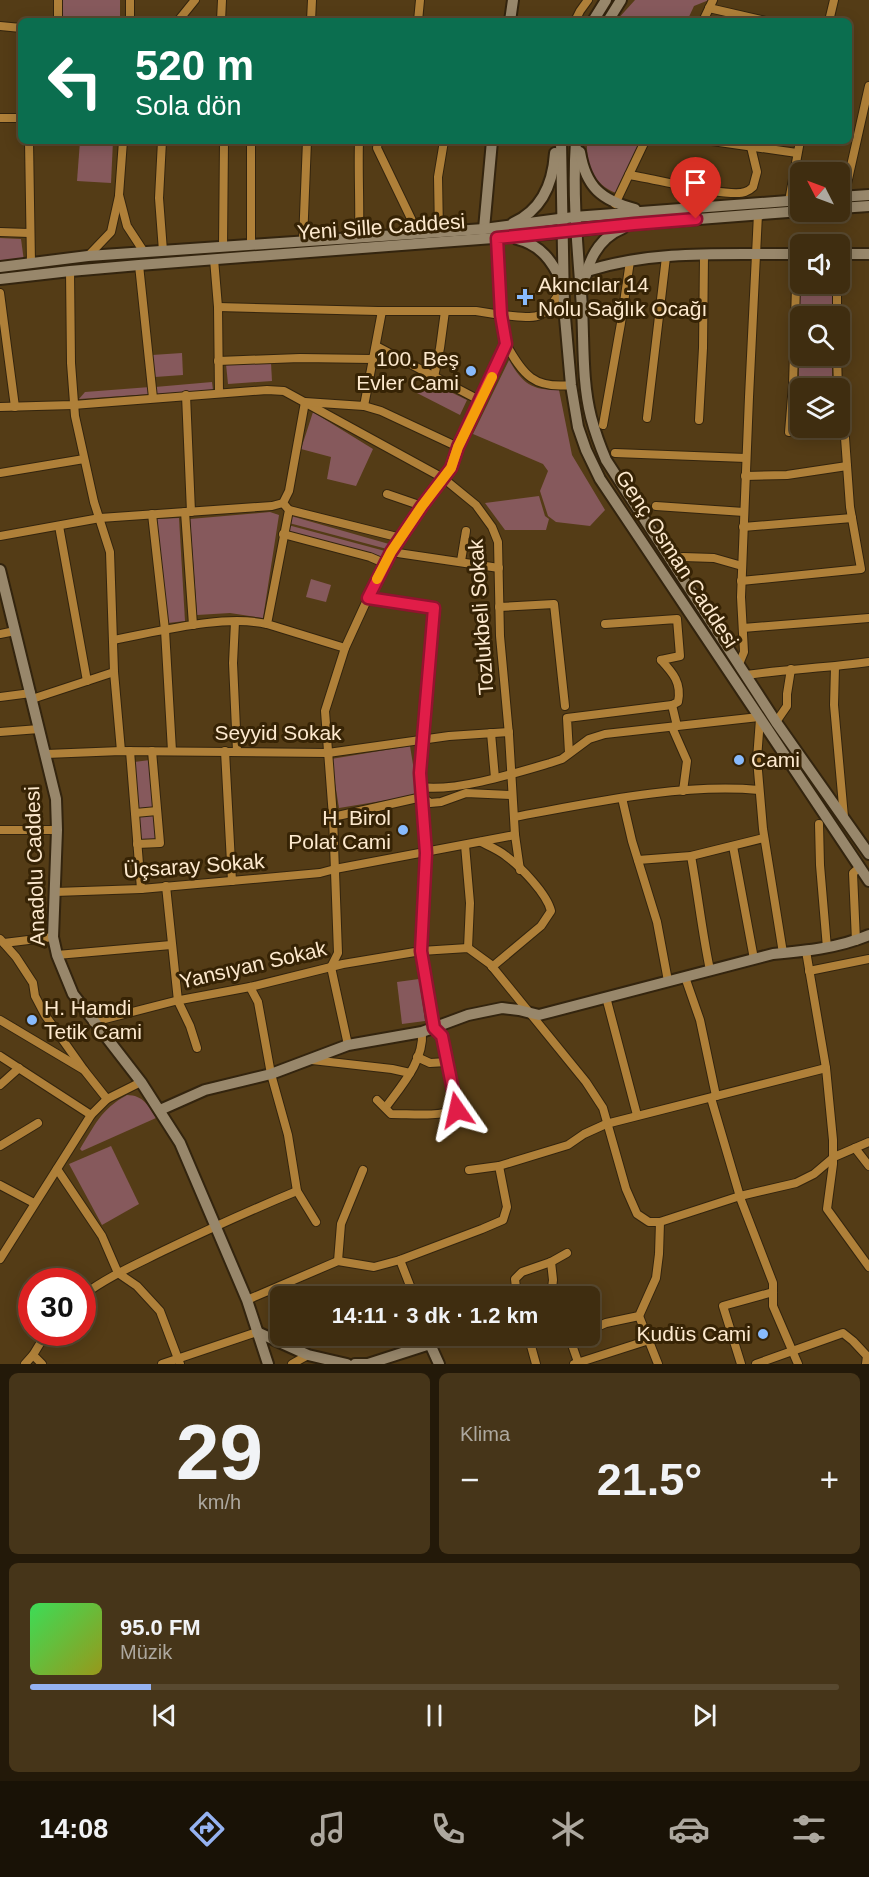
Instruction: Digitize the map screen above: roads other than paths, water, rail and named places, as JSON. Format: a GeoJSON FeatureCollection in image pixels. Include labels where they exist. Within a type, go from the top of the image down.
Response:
{"type":"FeatureCollection","features":[{"type":"Feature","properties":{"kind":"main road"},"geometry":{"type":"LineString","coordinates":[[510,18],[513,0]]}},
{"type":"Feature","properties":{"kind":"main road"},"geometry":{"type":"LineString","coordinates":[[595,18],[605,0]]}},
{"type":"Feature","properties":{"kind":"main road"},"geometry":{"type":"LineString","coordinates":[[610,18],[621,0]]}},
{"type":"Feature","properties":{"kind":"main road"},"geometry":{"type":"LineString","coordinates":[[484,229],[492,144]]}},
{"type":"Feature","properties":{"kind":"main road"},"geometry":{"type":"LineString","coordinates":[[503,234],[529,213],[545,196],[552,178],[558,144]]}},
{"type":"Feature","properties":{"kind":"main road","name":"Genç Osman Caddesi"},"geometry":{"type":"LineString","coordinates":[[559,144],[561,232],[571,385],[578,427],[586,450],[600,478],[869,881]]}},
{"type":"Feature","properties":{"kind":"main road","name":"Genç Osman Caddesi"},"geometry":{"type":"LineString","coordinates":[[577,144],[574,217],[587,390],[590,415],[606,460],[776,722],[869,854]]}},
{"type":"Feature","properties":{"kind":"main road"},"geometry":{"type":"LineString","coordinates":[[578,144],[582,165],[588,179],[598,192],[615,204],[644,212]]}},
{"type":"Feature","properties":{"kind":"main road"},"geometry":{"type":"LineString","coordinates":[[850,196],[869,195]]}},
{"type":"Feature","properties":{"kind":"main road","name":"Yeni Sille Caddesi"},"geometry":{"type":"LineString","coordinates":[[0,267],[88,256],[418,233],[484,229],[503,234],[574,217],[789,201]]}},
{"type":"Feature","properties":{"kind":"main road"},"geometry":{"type":"LineString","coordinates":[[850,207],[869,206]]}},
{"type":"Feature","properties":{"kind":"main road","name":"Yeni Sille Caddesi"},"geometry":{"type":"LineString","coordinates":[[0,279],[503,234],[575,231],[790,212]]}},
{"type":"Feature","properties":{"kind":"main road"},"geometry":{"type":"LineString","coordinates":[[582,305],[587,271],[598,246],[619,230],[634,224]]}},
{"type":"Feature","properties":{"kind":"main road"},"geometry":{"type":"LineString","coordinates":[[503,234],[529,242],[543,251],[555,267],[564,286]]}},
{"type":"Feature","properties":{"kind":"main road"},"geometry":{"type":"LineString","coordinates":[[587,271],[641,258],[790,254]]}},
{"type":"Feature","properties":{"kind":"main road"},"geometry":{"type":"LineString","coordinates":[[850,254],[869,255]]}},
{"type":"Feature","properties":{"kind":"main road","name":"Anadolu Caddesi"},"geometry":{"type":"LineString","coordinates":[[1,576],[56,799],[53,938],[57,955],[73,994],[141,1082],[180,1143],[247,1300],[268,1364]]}},
{"type":"Feature","properties":{"kind":"main road"},"geometry":{"type":"LineString","coordinates":[[160,1110],[205,1090],[271,1074],[348,1045],[422,1032],[468,1015],[502,1008],[538,1015],[754,959],[827,948],[869,935]]}},
{"type":"Feature","properties":{"kind":"main road"},"geometry":{"type":"LineString","coordinates":[[257,1332],[308,1355],[347,1364]]}},
{"type":"Feature","properties":{"kind":"main road"},"geometry":{"type":"LineString","coordinates":[[355,1364],[368,1364],[412,1346]]}},
{"type":"Feature","properties":{"kind":"main road"},"geometry":{"type":"LineString","coordinates":[[432,1346],[439,1364]]}},
{"type":"Feature","properties":{"kind":"street"},"geometry":{"type":"LineString","coordinates":[[58,0],[58,18]]}},
{"type":"Feature","properties":{"kind":"street"},"geometry":{"type":"LineString","coordinates":[[130,0],[130,18]]}},
{"type":"Feature","properties":{"kind":"street"},"geometry":{"type":"LineString","coordinates":[[180,18],[195,0]]}},
{"type":"Feature","properties":{"kind":"street"},"geometry":{"type":"LineString","coordinates":[[221,18],[222,0]]}},
{"type":"Feature","properties":{"kind":"street"},"geometry":{"type":"LineString","coordinates":[[311,18],[312,0]]}},
{"type":"Feature","properties":{"kind":"street"},"geometry":{"type":"LineString","coordinates":[[418,18],[420,0]]}},
{"type":"Feature","properties":{"kind":"street"},"geometry":{"type":"LineString","coordinates":[[576,18],[588,0]]}},
{"type":"Feature","properties":{"kind":"street"},"geometry":{"type":"LineString","coordinates":[[830,18],[834,0]]}},
{"type":"Feature","properties":{"kind":"street"},"geometry":{"type":"LineString","coordinates":[[704,18],[711,4],[756,18]]}},
{"type":"Feature","properties":{"kind":"street"},"geometry":{"type":"LineString","coordinates":[[0,26],[18,27]]}},
{"type":"Feature","properties":{"kind":"street"},"geometry":{"type":"LineString","coordinates":[[850,164],[869,86]]}},
{"type":"Feature","properties":{"kind":"street"},"geometry":{"type":"LineString","coordinates":[[0,118],[18,118]]}},
{"type":"Feature","properties":{"kind":"street"},"geometry":{"type":"LineString","coordinates":[[29,144],[31,263]]}},
{"type":"Feature","properties":{"kind":"street"},"geometry":{"type":"LineString","coordinates":[[88,256],[111,232],[119,195],[123,144]]}},
{"type":"Feature","properties":{"kind":"street"},"geometry":{"type":"LineString","coordinates":[[162,144],[159,198],[163,251]]}},
{"type":"Feature","properties":{"kind":"street"},"geometry":{"type":"LineString","coordinates":[[223,247],[224,144]]}},
{"type":"Feature","properties":{"kind":"street"},"geometry":{"type":"LineString","coordinates":[[251,144],[251,245]]}},
{"type":"Feature","properties":{"kind":"street"},"geometry":{"type":"LineString","coordinates":[[303,242],[307,144]]}},
{"type":"Feature","properties":{"kind":"street"},"geometry":{"type":"LineString","coordinates":[[359,144],[359,237]]}},
{"type":"Feature","properties":{"kind":"street"},"geometry":{"type":"LineString","coordinates":[[378,144],[377,148],[418,233]]}},
{"type":"Feature","properties":{"kind":"street"},"geometry":{"type":"LineString","coordinates":[[439,232],[438,177],[444,144]]}},
{"type":"Feature","properties":{"kind":"street"},"geometry":{"type":"LineString","coordinates":[[615,204],[644,144]]}},
{"type":"Feature","properties":{"kind":"street"},"geometry":{"type":"LineString","coordinates":[[629,175],[715,191],[745,193],[753,187],[757,172],[752,144],[797,153]]}},
{"type":"Feature","properties":{"kind":"street"},"geometry":{"type":"LineString","coordinates":[[789,201],[799,144]]}},
{"type":"Feature","properties":{"kind":"street"},"geometry":{"type":"LineString","coordinates":[[119,195],[128,226],[144,252]]}},
{"type":"Feature","properties":{"kind":"street"},"geometry":{"type":"LineString","coordinates":[[739,664],[744,652],[741,581],[759,214]]}},
{"type":"Feature","properties":{"kind":"street"},"geometry":{"type":"LineString","coordinates":[[0,232],[29,233]]}},
{"type":"Feature","properties":{"kind":"street"},"geometry":{"type":"LineString","coordinates":[[503,234],[501,315],[506,344],[519,367],[535,381],[549,386],[571,385]]}},
{"type":"Feature","properties":{"kind":"street"},"geometry":{"type":"LineString","coordinates":[[699,420],[705,255]]}},
{"type":"Feature","properties":{"kind":"street"},"geometry":{"type":"LineString","coordinates":[[647,418],[666,257]]}},
{"type":"Feature","properties":{"kind":"street"},"geometry":{"type":"LineString","coordinates":[[214,259],[218,306],[219,393]]}},
{"type":"Feature","properties":{"kind":"street"},"geometry":{"type":"LineString","coordinates":[[603,425],[630,261]]}},
{"type":"Feature","properties":{"kind":"street"},"geometry":{"type":"LineString","coordinates":[[139,265],[153,398]]}},
{"type":"Feature","properties":{"kind":"street"},"geometry":{"type":"LineString","coordinates":[[70,271],[70,355],[73,405],[94,502],[110,552],[114,672],[135,813],[141,889]]}},
{"type":"Feature","properties":{"kind":"street"},"geometry":{"type":"LineString","coordinates":[[218,306],[382,312],[476,311],[533,318],[544,314],[564,286]]}},
{"type":"Feature","properties":{"kind":"street"},"geometry":{"type":"LineString","coordinates":[[0,293],[15,407]]}},
{"type":"Feature","properties":{"kind":"street"},"geometry":{"type":"LineString","coordinates":[[793,378],[797,294]]}},
{"type":"Feature","properties":{"kind":"street"},"geometry":{"type":"LineString","coordinates":[[434,377],[445,311]]}},
{"type":"Feature","properties":{"kind":"street"},"geometry":{"type":"LineString","coordinates":[[364,406],[382,312]]}},
{"type":"Feature","properties":{"kind":"street"},"geometry":{"type":"LineString","coordinates":[[348,1045],[331,966],[338,953],[333,817],[325,711],[345,648],[384,563],[451,468],[458,447],[506,344]]}},
{"type":"Feature","properties":{"kind":"street"},"geometry":{"type":"LineString","coordinates":[[376,346],[481,401]]}},
{"type":"Feature","properties":{"kind":"street"},"geometry":{"type":"LineString","coordinates":[[218,361],[373,358]]}},
{"type":"Feature","properties":{"kind":"street"},"geometry":{"type":"LineString","coordinates":[[0,407],[73,405],[186,395],[284,391],[305,402],[364,406],[381,411],[458,447]]}},
{"type":"Feature","properties":{"kind":"street"},"geometry":{"type":"LineString","coordinates":[[186,395],[193,625]]}},
{"type":"Feature","properties":{"kind":"street"},"geometry":{"type":"LineString","coordinates":[[0,536],[100,518],[272,506],[283,502],[289,490],[305,402]]}},
{"type":"Feature","properties":{"kind":"street","name":"Tozlukbeli Sokak"},"geometry":{"type":"LineString","coordinates":[[305,402],[443,478],[476,505],[492,527],[498,542],[499,608],[515,835],[520,870]]}},
{"type":"Feature","properties":{"kind":"street"},"geometry":{"type":"LineString","coordinates":[[789,432],[790,420]]}},
{"type":"Feature","properties":{"kind":"street"},"geometry":{"type":"LineString","coordinates":[[741,581],[865,570],[852,518],[844,438]]}},
{"type":"Feature","properties":{"kind":"street"},"geometry":{"type":"LineString","coordinates":[[615,453],[746,458]]}},
{"type":"Feature","properties":{"kind":"street"},"geometry":{"type":"LineString","coordinates":[[0,473],[84,459]]}},
{"type":"Feature","properties":{"kind":"street"},"geometry":{"type":"LineString","coordinates":[[745,476],[788,475],[847,466]]}},
{"type":"Feature","properties":{"kind":"street"},"geometry":{"type":"LineString","coordinates":[[387,494],[422,506]]}},
{"type":"Feature","properties":{"kind":"street"},"geometry":{"type":"LineString","coordinates":[[283,502],[289,510],[401,538]]}},
{"type":"Feature","properties":{"kind":"street"},"geometry":{"type":"LineString","coordinates":[[656,506],[744,512]]}},
{"type":"Feature","properties":{"kind":"street"},"geometry":{"type":"LineString","coordinates":[[267,624],[289,510]]}},
{"type":"Feature","properties":{"kind":"street"},"geometry":{"type":"LineString","coordinates":[[152,514],[165,630],[172,751]]}},
{"type":"Feature","properties":{"kind":"street"},"geometry":{"type":"LineString","coordinates":[[743,527],[852,518]]}},
{"type":"Feature","properties":{"kind":"street"},"geometry":{"type":"LineString","coordinates":[[59,526],[87,681]]}},
{"type":"Feature","properties":{"kind":"street"},"geometry":{"type":"LineString","coordinates":[[461,561],[466,531]]}},
{"type":"Feature","properties":{"kind":"street"},"geometry":{"type":"LineString","coordinates":[[284,534],[370,557],[384,563]]}},
{"type":"Feature","properties":{"kind":"street"},"geometry":{"type":"LineString","coordinates":[[391,552],[499,568]]}},
{"type":"Feature","properties":{"kind":"street"},"geometry":{"type":"LineString","coordinates":[[683,557],[714,558],[742,566]]}},
{"type":"Feature","properties":{"kind":"street"},"geometry":{"type":"LineString","coordinates":[[368,598],[434,608],[421,741],[420,773],[426,853],[421,951],[434,1028],[442,1036],[457,1110],[421,1115],[391,1114],[377,1100]]}},
{"type":"Feature","properties":{"kind":"street"},"geometry":{"type":"LineString","coordinates":[[499,608],[554,604],[565,706]]}},
{"type":"Feature","properties":{"kind":"street"},"geometry":{"type":"LineString","coordinates":[[744,628],[869,618]]}},
{"type":"Feature","properties":{"kind":"street"},"geometry":{"type":"LineString","coordinates":[[569,753],[567,718],[672,705],[678,702],[680,693],[677,677],[661,660],[680,656],[677,619],[605,624]]}},
{"type":"Feature","properties":{"kind":"street"},"geometry":{"type":"LineString","coordinates":[[113,640],[193,625],[252,621],[345,648]]}},
{"type":"Feature","properties":{"kind":"street"},"geometry":{"type":"LineString","coordinates":[[235,622],[233,663],[237,751]]}},
{"type":"Feature","properties":{"kind":"street"},"geometry":{"type":"LineString","coordinates":[[0,634],[15,631]]}},
{"type":"Feature","properties":{"kind":"street"},"geometry":{"type":"LineString","coordinates":[[746,675],[869,662]]}},
{"type":"Feature","properties":{"kind":"street"},"geometry":{"type":"LineString","coordinates":[[835,667],[834,705],[844,817]]}},
{"type":"Feature","properties":{"kind":"street"},"geometry":{"type":"LineString","coordinates":[[776,722],[787,706],[791,669]]}},
{"type":"Feature","properties":{"kind":"street"},"geometry":{"type":"LineString","coordinates":[[0,697],[31,696],[114,672]]}},
{"type":"Feature","properties":{"kind":"street"},"geometry":{"type":"LineString","coordinates":[[672,705],[675,726],[687,761],[683,791]]}},
{"type":"Feature","properties":{"kind":"street"},"geometry":{"type":"LineString","coordinates":[[421,787],[434,789],[495,778],[550,763],[562,759],[589,739],[605,734],[760,718],[759,790],[764,838],[783,953]]}},
{"type":"Feature","properties":{"kind":"street"},"geometry":{"type":"LineString","coordinates":[[0,732],[39,729]]}},
{"type":"Feature","properties":{"kind":"street","name":"Seyyid Sokak"},"geometry":{"type":"LineString","coordinates":[[46,754],[126,751],[328,753],[509,732]]}},
{"type":"Feature","properties":{"kind":"street"},"geometry":{"type":"LineString","coordinates":[[491,733],[495,778]]}},
{"type":"Feature","properties":{"kind":"street"},"geometry":{"type":"LineString","coordinates":[[137,844],[159,843],[152,751]]}},
{"type":"Feature","properties":{"kind":"street"},"geometry":{"type":"LineString","coordinates":[[225,751],[232,881]]}},
{"type":"Feature","properties":{"kind":"street"},"geometry":{"type":"LineString","coordinates":[[514,817],[622,798],[683,791],[742,788],[759,790]]}},
{"type":"Feature","properties":{"kind":"street"},"geometry":{"type":"LineString","coordinates":[[333,817],[422,797],[430,803],[466,794],[512,795]]}},
{"type":"Feature","properties":{"kind":"street"},"geometry":{"type":"LineString","coordinates":[[622,798],[657,922],[668,981]]}},
{"type":"Feature","properties":{"kind":"street"},"geometry":{"type":"LineString","coordinates":[[135,813],[157,811]]}},
{"type":"Feature","properties":{"kind":"street"},"geometry":{"type":"LineString","coordinates":[[819,824],[827,948]]}},
{"type":"Feature","properties":{"kind":"street"},"geometry":{"type":"LineString","coordinates":[[0,837],[0,830],[57,830]]}},
{"type":"Feature","properties":{"kind":"street","name":"Üçsaray Sokak"},"geometry":{"type":"LineString","coordinates":[[55,892],[141,889],[320,873],[515,835]]}},
{"type":"Feature","properties":{"kind":"street"},"geometry":{"type":"LineString","coordinates":[[638,860],[691,856],[764,838]]}},
{"type":"Feature","properties":{"kind":"street"},"geometry":{"type":"LineString","coordinates":[[481,842],[506,856],[549,903],[552,911],[541,926],[492,967]]}},
{"type":"Feature","properties":{"kind":"street"},"geometry":{"type":"LineString","coordinates":[[465,845],[470,903],[468,948],[492,967],[586,1082],[603,1108],[626,1189],[637,1214],[649,1222],[660,1222],[740,1196],[796,1182],[814,1174],[834,1157],[869,1142]]}},
{"type":"Feature","properties":{"kind":"street"},"geometry":{"type":"LineString","coordinates":[[733,846],[754,959]]}},
{"type":"Feature","properties":{"kind":"street"},"geometry":{"type":"LineString","coordinates":[[691,856],[710,970]]}},
{"type":"Feature","properties":{"kind":"street"},"geometry":{"type":"LineString","coordinates":[[856,940],[853,873],[860,867]]}},
{"type":"Feature","properties":{"kind":"street"},"geometry":{"type":"LineString","coordinates":[[166,886],[178,1001],[197,1048]]}},
{"type":"Feature","properties":{"kind":"street"},"geometry":{"type":"LineString","coordinates":[[2,941],[53,938]]}},
{"type":"Feature","properties":{"kind":"street"},"geometry":{"type":"LineString","coordinates":[[2,941],[33,983],[35,996],[45,1015],[107,1099]]}},
{"type":"Feature","properties":{"kind":"street"},"geometry":{"type":"LineString","coordinates":[[57,955],[171,945]]}},
{"type":"Feature","properties":{"kind":"street","name":"Yansıyan Sokak"},"geometry":{"type":"LineString","coordinates":[[93,1022],[178,1001],[250,987],[331,966],[421,951],[468,948]]}},
{"type":"Feature","properties":{"kind":"street"},"geometry":{"type":"LineString","coordinates":[[806,951],[826,1068],[834,1140],[827,1209],[869,1267]]}},
{"type":"Feature","properties":{"kind":"street"},"geometry":{"type":"LineString","coordinates":[[809,971],[869,960]]}},
{"type":"Feature","properties":{"kind":"street"},"geometry":{"type":"LineString","coordinates":[[685,976],[700,1020],[713,1097],[740,1196],[773,1283],[774,1306],[798,1364]]}},
{"type":"Feature","properties":{"kind":"street"},"geometry":{"type":"LineString","coordinates":[[250,987],[258,1002],[271,1074],[288,1136],[297,1191],[316,1222]]}},
{"type":"Feature","properties":{"kind":"street"},"geometry":{"type":"LineString","coordinates":[[606,997],[637,1115]]}},
{"type":"Feature","properties":{"kind":"street"},"geometry":{"type":"LineString","coordinates":[[0,1020],[84,1070]]}},
{"type":"Feature","properties":{"kind":"street"},"geometry":{"type":"LineString","coordinates":[[386,1107],[410,1073],[423,1043],[422,1032]]}},
{"type":"Feature","properties":{"kind":"street"},"geometry":{"type":"LineString","coordinates":[[0,1056],[92,1115]]}},
{"type":"Feature","properties":{"kind":"street"},"geometry":{"type":"LineString","coordinates":[[417,1057],[430,1064],[447,1062]]}},
{"type":"Feature","properties":{"kind":"street"},"geometry":{"type":"LineString","coordinates":[[310,1060],[410,1073]]}},
{"type":"Feature","properties":{"kind":"street"},"geometry":{"type":"LineString","coordinates":[[0,1084],[19,1068]]}},
{"type":"Feature","properties":{"kind":"street"},"geometry":{"type":"LineString","coordinates":[[469,1170],[499,1166],[568,1145],[584,1134],[606,1124],[637,1115],[826,1068]]}},
{"type":"Feature","properties":{"kind":"street"},"geometry":{"type":"LineString","coordinates":[[0,1259],[92,1115],[107,1099],[141,1082]]}},
{"type":"Feature","properties":{"kind":"street"},"geometry":{"type":"LineString","coordinates":[[0,1146],[38,1123]]}},
{"type":"Feature","properties":{"kind":"street"},"geometry":{"type":"LineString","coordinates":[[855,1148],[869,1166]]}},
{"type":"Feature","properties":{"kind":"street"},"geometry":{"type":"LineString","coordinates":[[247,1300],[338,1261],[374,1267],[400,1260],[503,1220],[507,1207],[499,1166]]}},
{"type":"Feature","properties":{"kind":"street"},"geometry":{"type":"LineString","coordinates":[[57,1169],[102,1236],[118,1273],[137,1286],[160,1311],[180,1361]]}},
{"type":"Feature","properties":{"kind":"street"},"geometry":{"type":"LineString","coordinates":[[338,1261],[341,1224],[363,1170]]}},
{"type":"Feature","properties":{"kind":"street"},"geometry":{"type":"LineString","coordinates":[[0,1185],[34,1203]]}},
{"type":"Feature","properties":{"kind":"street"},"geometry":{"type":"LineString","coordinates":[[96,1285],[216,1225],[297,1191]]}},
{"type":"Feature","properties":{"kind":"street"},"geometry":{"type":"LineString","coordinates":[[658,1364],[639,1316],[656,1278],[660,1222]]}},
{"type":"Feature","properties":{"kind":"street"},"geometry":{"type":"LineString","coordinates":[[516,1286],[515,1279],[522,1272],[567,1253]]}},
{"type":"Feature","properties":{"kind":"street"},"geometry":{"type":"LineString","coordinates":[[400,1260],[410,1286]]}},
{"type":"Feature","properties":{"kind":"street"},"geometry":{"type":"LineString","coordinates":[[550,1262],[552,1286]]}},
{"type":"Feature","properties":{"kind":"street"},"geometry":{"type":"LineString","coordinates":[[741,1364],[723,1306],[773,1292]]}},
{"type":"Feature","properties":{"kind":"street"},"geometry":{"type":"LineString","coordinates":[[600,1326],[639,1316]]}},
{"type":"Feature","properties":{"kind":"street"},"geometry":{"type":"LineString","coordinates":[[162,1364],[180,1361],[257,1332]]}},
{"type":"Feature","properties":{"kind":"street"},"geometry":{"type":"LineString","coordinates":[[756,1364],[843,1334],[853,1341],[868,1358]]}},
{"type":"Feature","properties":{"kind":"street"},"geometry":{"type":"LineString","coordinates":[[571,1346],[576,1363],[649,1340]]}},
{"type":"Feature","properties":{"kind":"street"},"geometry":{"type":"LineString","coordinates":[[25,1364],[38,1346]]}},
{"type":"Feature","properties":{"kind":"street"},"geometry":{"type":"LineString","coordinates":[[531,1346],[536,1364]]}},
{"type":"Feature","properties":{"kind":"street"},"geometry":{"type":"LineString","coordinates":[[33,1355],[42,1364]]}},
{"type":"Feature","properties":{"kind":"street"},"geometry":{"type":"LineString","coordinates":[[292,1364],[308,1355]]}},
{"type":"Feature","properties":{"kind":"place","name":"Akıncılar 14 Nolu Sağlık Ocağı"},"geometry":{"type":"Point","coordinates":[525,297]}},
{"type":"Feature","properties":{"kind":"place","name":"100. Beş Evler Cami"},"geometry":{"type":"Point","coordinates":[471,371]}},
{"type":"Feature","properties":{"kind":"place","name":"Cami"},"geometry":{"type":"Point","coordinates":[739,760]}},
{"type":"Feature","properties":{"kind":"place","name":"H. Birol Polat Cami"},"geometry":{"type":"Point","coordinates":[403,830]}},
{"type":"Feature","properties":{"kind":"place","name":"H. Hamdi Tetik Cami"},"geometry":{"type":"Point","coordinates":[32,1020]}},
{"type":"Feature","properties":{"kind":"place","name":"Kudüs Cami"},"geometry":{"type":"Point","coordinates":[763,1334]}}]}
